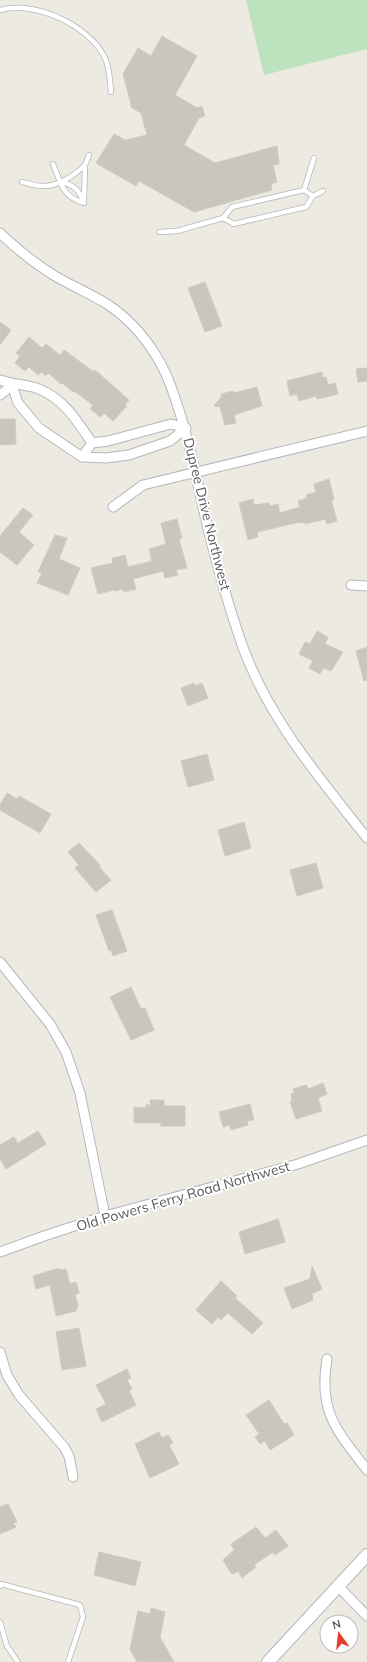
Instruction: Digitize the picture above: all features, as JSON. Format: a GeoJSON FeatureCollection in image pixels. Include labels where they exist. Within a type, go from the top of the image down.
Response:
{"type":"FeatureCollection","features":[{"type":"Feature","properties":{"kind":"street","name":"Dupree Drive Northwest"},"geometry":{"type":"LineString","coordinates":[[0,233],[22,253],[54,276],[107,304],[137,330],[156,356],[169,381],[186,428],[211,541],[238,635],[254,674],[274,712],[293,742],[367,838]]}},
{"type":"Feature","properties":{"kind":"street"},"geometry":{"type":"LineString","coordinates":[[0,380],[12,385],[39,389],[66,406],[92,443]]}},
{"type":"Feature","properties":{"kind":"street"},"geometry":{"type":"LineString","coordinates":[[12,385],[18,403],[39,428],[82,457],[106,458],[129,455],[170,441],[186,428]]}},
{"type":"Feature","properties":{"kind":"street"},"geometry":{"type":"LineString","coordinates":[[0,395],[12,385]]}},
{"type":"Feature","properties":{"kind":"street"},"geometry":{"type":"LineString","coordinates":[[82,457],[92,443],[108,441],[171,424],[186,428]]}},
{"type":"Feature","properties":{"kind":"street"},"geometry":{"type":"LineString","coordinates":[[112,506],[143,485],[367,431]]}},
{"type":"Feature","properties":{"kind":"street"},"geometry":{"type":"LineString","coordinates":[[351,585],[367,586]]}},
{"type":"Feature","properties":{"kind":"street"},"geometry":{"type":"LineString","coordinates":[[0,962],[50,1024],[66,1052],[80,1093],[105,1216]]}},
{"type":"Feature","properties":{"kind":"street","name":"Old Powers Ferry Road Northwest"},"geometry":{"type":"LineString","coordinates":[[0,1252],[105,1216],[298,1164],[367,1140]]}},
{"type":"Feature","properties":{"kind":"street"},"geometry":{"type":"LineString","coordinates":[[0,1352],[7,1375],[19,1395],[64,1447],[69,1456],[73,1477]]}},
{"type":"Feature","properties":{"kind":"street"},"geometry":{"type":"LineString","coordinates":[[327,1359],[324,1382],[328,1409],[340,1435],[367,1470]]}},
{"type":"Feature","properties":{"kind":"street"},"geometry":{"type":"LineString","coordinates":[[268,1662],[337,1585],[367,1555]]}},
{"type":"Feature","properties":{"kind":"street"},"geometry":{"type":"LineString","coordinates":[[337,1585],[367,1616]]}},
{"type":"Feature","properties":{"kind":"lane"},"geometry":{"type":"LineString","coordinates":[[0,10],[8,6],[30,8],[60,16],[85,32],[96,42],[106,59],[110,73],[111,92]]}},
{"type":"Feature","properties":{"kind":"lane"},"geometry":{"type":"LineString","coordinates":[[22,182],[42,186],[60,182],[76,173],[85,165],[90,155]]}},
{"type":"Feature","properties":{"kind":"lane"},"geometry":{"type":"LineString","coordinates":[[304,190],[314,158]]}},
{"type":"Feature","properties":{"kind":"lane"},"geometry":{"type":"LineString","coordinates":[[53,164],[63,191],[74,200],[84,203]]}},
{"type":"Feature","properties":{"kind":"lane"},"geometry":{"type":"LineString","coordinates":[[84,203],[85,165]]}},
{"type":"Feature","properties":{"kind":"lane"},"geometry":{"type":"LineString","coordinates":[[60,182],[72,184],[80,193],[84,203]]}},
{"type":"Feature","properties":{"kind":"lane"},"geometry":{"type":"LineString","coordinates":[[159,232],[177,231],[223,218],[232,208],[304,190],[313,196]]}},
{"type":"Feature","properties":{"kind":"lane"},"geometry":{"type":"LineString","coordinates":[[223,218],[234,224],[306,207],[313,196],[323,191]]}},
{"type":"Feature","properties":{"kind":"lane"},"geometry":{"type":"LineString","coordinates":[[0,1586],[1,1584],[80,1605],[83,1617],[68,1662]]}},
{"type":"Feature","properties":{"kind":"lane"},"geometry":{"type":"LineString","coordinates":[[0,1622],[7,1646],[18,1662]]}},
{"type":"Feature","properties":{"kind":"green space"},"geometry":{"type":"Polygon","coordinates":[[[246,0],[367,0],[367,49],[264,75],[246,0]]]}},
{"type":"Feature","properties":{"kind":"building"},"geometry":{"type":"Polygon","coordinates":[[[162,36],[197,56],[175,95],[197,108],[202,106],[205,116],[199,118],[184,145],[215,163],[277,146],[279,164],[273,165],[277,182],[271,184],[272,190],[194,212],[139,181],[136,186],[96,163],[114,134],[125,140],[147,135],[141,113],[132,108],[123,74],[138,48],[151,56],[162,36]]]}},
{"type":"Feature","properties":{"kind":"building"},"geometry":{"type":"Polygon","coordinates":[[[205,282],[222,326],[205,332],[188,288],[205,282]]]}},
{"type":"Feature","properties":{"kind":"building"},"geometry":{"type":"Polygon","coordinates":[[[0,322],[11,330],[0,345],[0,322]]]}},
{"type":"Feature","properties":{"kind":"building"},"geometry":{"type":"Polygon","coordinates":[[[29,337],[42,348],[46,344],[60,355],[64,350],[94,372],[95,370],[129,400],[125,405],[127,406],[113,421],[104,413],[101,417],[90,409],[93,405],[62,383],[61,384],[48,373],[46,376],[41,372],[38,375],[29,367],[25,371],[15,363],[20,356],[16,353],[29,337]]]}},
{"type":"Feature","properties":{"kind":"building"},"geometry":{"type":"Polygon","coordinates":[[[367,368],[367,381],[358,382],[356,369],[367,368]]]}},
{"type":"Feature","properties":{"kind":"building"},"geometry":{"type":"Polygon","coordinates":[[[322,372],[323,378],[326,377],[328,385],[335,383],[338,394],[317,399],[316,396],[299,401],[297,394],[290,396],[287,381],[322,372]]]}},
{"type":"Feature","properties":{"kind":"building"},"geometry":{"type":"Polygon","coordinates":[[[257,387],[262,406],[234,415],[236,423],[225,425],[220,407],[214,406],[221,397],[221,394],[233,391],[234,393],[257,387]]]}},
{"type":"Feature","properties":{"kind":"building"},"geometry":{"type":"Polygon","coordinates":[[[0,419],[15,419],[16,444],[0,445],[0,419]]]}},
{"type":"Feature","properties":{"kind":"building"},"geometry":{"type":"Polygon","coordinates":[[[329,479],[334,500],[331,500],[337,521],[327,524],[325,519],[305,524],[305,522],[300,522],[257,532],[258,537],[248,540],[239,503],[253,499],[254,505],[269,503],[270,506],[278,504],[280,513],[300,507],[298,501],[307,498],[306,495],[316,492],[314,484],[329,479]]]}},
{"type":"Feature","properties":{"kind":"building"},"geometry":{"type":"Polygon","coordinates":[[[23,508],[33,515],[19,532],[34,545],[17,565],[0,552],[0,536],[23,508]]]}},
{"type":"Feature","properties":{"kind":"building"},"geometry":{"type":"Polygon","coordinates":[[[177,519],[182,538],[179,539],[187,568],[176,570],[178,575],[165,578],[163,571],[133,579],[136,589],[124,592],[123,589],[114,590],[98,594],[91,568],[113,563],[112,558],[125,555],[128,567],[152,561],[149,549],[166,544],[161,523],[177,519]]]}},
{"type":"Feature","properties":{"kind":"building"},"geometry":{"type":"Polygon","coordinates":[[[55,535],[67,538],[59,559],[80,568],[68,595],[37,583],[42,573],[38,572],[55,535]]]}},
{"type":"Feature","properties":{"kind":"building"},"geometry":{"type":"Polygon","coordinates":[[[317,631],[328,637],[325,644],[343,652],[331,671],[323,668],[320,674],[309,668],[313,661],[299,654],[305,642],[310,644],[317,631]]]}},
{"type":"Feature","properties":{"kind":"building"},"geometry":{"type":"Polygon","coordinates":[[[367,647],[367,680],[364,681],[356,651],[367,647]]]}},
{"type":"Feature","properties":{"kind":"building"},"geometry":{"type":"Polygon","coordinates":[[[194,683],[195,686],[202,683],[208,698],[188,706],[181,688],[194,683]]]}},
{"type":"Feature","properties":{"kind":"building"},"geometry":{"type":"Polygon","coordinates":[[[207,754],[214,780],[188,787],[181,761],[207,754]]]}},
{"type":"Feature","properties":{"kind":"building"},"geometry":{"type":"Polygon","coordinates":[[[7,793],[17,799],[19,796],[51,814],[40,833],[0,810],[0,805],[7,793]]]}},
{"type":"Feature","properties":{"kind":"building"},"geometry":{"type":"Polygon","coordinates":[[[244,822],[251,848],[225,856],[218,830],[244,822]]]}},
{"type":"Feature","properties":{"kind":"building"},"geometry":{"type":"Polygon","coordinates":[[[79,843],[101,866],[99,867],[111,880],[96,892],[75,868],[79,865],[68,852],[79,843]]]}},
{"type":"Feature","properties":{"kind":"building"},"geometry":{"type":"Polygon","coordinates":[[[316,863],[323,888],[297,896],[290,870],[316,863]]]}},
{"type":"Feature","properties":{"kind":"building"},"geometry":{"type":"Polygon","coordinates":[[[112,910],[127,951],[113,956],[111,950],[109,951],[96,915],[112,910]]]}},
{"type":"Feature","properties":{"kind":"building"},"geometry":{"type":"Polygon","coordinates":[[[131,987],[141,1009],[145,1008],[154,1030],[131,1040],[110,997],[131,987]]]}},
{"type":"Feature","properties":{"kind":"building"},"geometry":{"type":"Polygon","coordinates":[[[323,1083],[327,1094],[318,1098],[322,1111],[296,1119],[290,1102],[292,1101],[291,1094],[294,1093],[293,1089],[306,1085],[308,1089],[323,1083]]]}},
{"type":"Feature","properties":{"kind":"building"},"geometry":{"type":"Polygon","coordinates":[[[150,1100],[164,1100],[164,1106],[185,1106],[185,1126],[161,1126],[161,1123],[134,1123],[134,1107],[146,1108],[146,1105],[151,1105],[150,1100]]]}},
{"type":"Feature","properties":{"kind":"building"},"geometry":{"type":"Polygon","coordinates":[[[250,1104],[254,1120],[247,1121],[248,1125],[231,1130],[230,1125],[223,1127],[219,1112],[250,1104]]]}},
{"type":"Feature","properties":{"kind":"building"},"geometry":{"type":"Polygon","coordinates":[[[38,1131],[46,1144],[6,1169],[0,1159],[0,1145],[14,1137],[18,1143],[38,1131]]]}},
{"type":"Feature","properties":{"kind":"building"},"geometry":{"type":"Polygon","coordinates":[[[278,1219],[285,1242],[245,1254],[239,1232],[278,1219]]]}},
{"type":"Feature","properties":{"kind":"building"},"geometry":{"type":"Polygon","coordinates":[[[312,1266],[322,1289],[312,1294],[313,1300],[292,1309],[284,1288],[310,1279],[312,1266]]]}},
{"type":"Feature","properties":{"kind":"building"},"geometry":{"type":"Polygon","coordinates":[[[59,1268],[59,1270],[66,1269],[70,1284],[76,1282],[79,1293],[75,1295],[78,1305],[76,1311],[56,1316],[50,1285],[36,1289],[33,1276],[59,1268]]]}},
{"type":"Feature","properties":{"kind":"building"},"geometry":{"type":"Polygon","coordinates":[[[221,1281],[237,1296],[235,1298],[263,1323],[252,1334],[228,1313],[221,1320],[218,1317],[212,1324],[196,1310],[221,1281]]]}},
{"type":"Feature","properties":{"kind":"building"},"geometry":{"type":"Polygon","coordinates":[[[79,1328],[86,1366],[62,1370],[56,1332],[79,1328]]]}},
{"type":"Feature","properties":{"kind":"building"},"geometry":{"type":"Polygon","coordinates":[[[127,1369],[131,1378],[127,1380],[132,1389],[129,1391],[136,1405],[102,1422],[96,1409],[106,1404],[96,1385],[127,1369]]]}},
{"type":"Feature","properties":{"kind":"building"},"geometry":{"type":"Polygon","coordinates":[[[269,1400],[284,1424],[287,1423],[294,1435],[270,1450],[265,1441],[260,1444],[255,1437],[259,1434],[246,1415],[269,1400]]]}},
{"type":"Feature","properties":{"kind":"building"},"geometry":{"type":"Polygon","coordinates":[[[159,1432],[162,1438],[168,1435],[173,1443],[169,1445],[179,1464],[150,1478],[135,1444],[159,1432]]]}},
{"type":"Feature","properties":{"kind":"building"},"geometry":{"type":"Polygon","coordinates":[[[8,1504],[17,1522],[13,1523],[16,1527],[0,1534],[0,1507],[8,1504]]]}},
{"type":"Feature","properties":{"kind":"building"},"geometry":{"type":"Polygon","coordinates":[[[256,1527],[265,1538],[276,1530],[288,1546],[275,1555],[273,1552],[254,1565],[256,1567],[242,1578],[238,1571],[234,1574],[231,1573],[223,1560],[234,1550],[231,1544],[256,1527]]]}},
{"type":"Feature","properties":{"kind":"building"},"geometry":{"type":"Polygon","coordinates":[[[99,1552],[141,1562],[135,1586],[94,1575],[99,1552]]]}},
{"type":"Feature","properties":{"kind":"building"},"geometry":{"type":"Polygon","coordinates":[[[151,1608],[165,1612],[160,1637],[174,1662],[137,1662],[130,1649],[138,1611],[150,1614],[151,1608]]]}}]}
